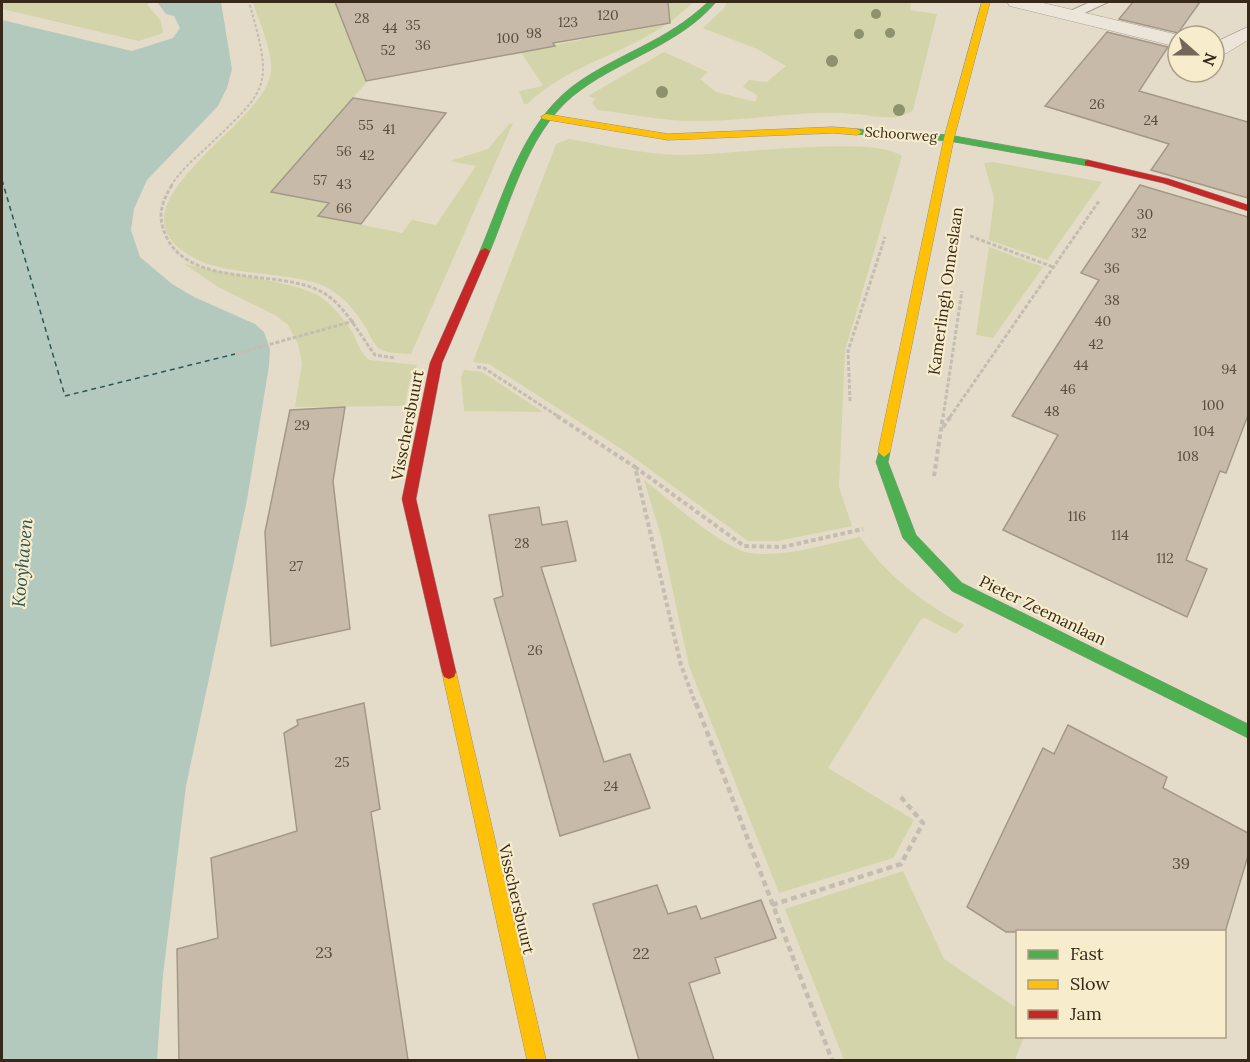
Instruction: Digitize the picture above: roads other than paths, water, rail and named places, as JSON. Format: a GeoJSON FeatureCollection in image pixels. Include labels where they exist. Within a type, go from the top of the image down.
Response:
{"type":"FeatureCollection","features":[{"type":"Feature","properties":{"kind":"street","name":"Visschersbuurt"},"geometry":{"type":"LineString","coordinates":[[537,1060],[410,499],[436,363],[530,147],[546,117],[575,89],[686,28],[712,2]]}},
{"type":"Feature","properties":{"kind":"street","name":"Kamerlingh Onneslaan"},"geometry":{"type":"LineString","coordinates":[[882,462],[949,138],[986,2]]}},
{"type":"Feature","properties":{"kind":"street"},"geometry":{"type":"LineString","coordinates":[[1017,2],[1072,13],[1166,38]]}},
{"type":"Feature","properties":{"kind":"street"},"geometry":{"type":"LineString","coordinates":[[1226,44],[1248,33]]}},
{"type":"Feature","properties":{"kind":"street"},"geometry":{"type":"LineString","coordinates":[[1226,54],[1238,57]]}},
{"type":"Feature","properties":{"kind":"street","name":"Schoorweg"},"geometry":{"type":"LineString","coordinates":[[546,117],[668,137],[833,130],[949,138],[1065,158],[1166,181],[1248,208]]}},
{"type":"Feature","properties":{"kind":"street","name":"Pieter Zeemanlaan"},"geometry":{"type":"LineString","coordinates":[[882,462],[910,538],[957,587],[1248,731]]}},
{"type":"Feature","properties":{"kind":"lane"},"geometry":{"type":"LineString","coordinates":[[1072,13],[1101,2]]}},
{"type":"Feature","properties":{"kind":"water","name":"Kooyhaven"},"geometry":{"type":"Polygon","coordinates":[[[157,2],[221,2],[232,69],[227,88],[218,106],[147,180],[134,209],[131,230],[140,257],[172,284],[194,297],[255,324],[264,332],[270,349],[269,366],[247,500],[186,786],[163,975],[157,1060],[2,1060],[2,20],[132,51],[173,38],[180,28],[174,16],[166,14],[157,2]]]}}]}
